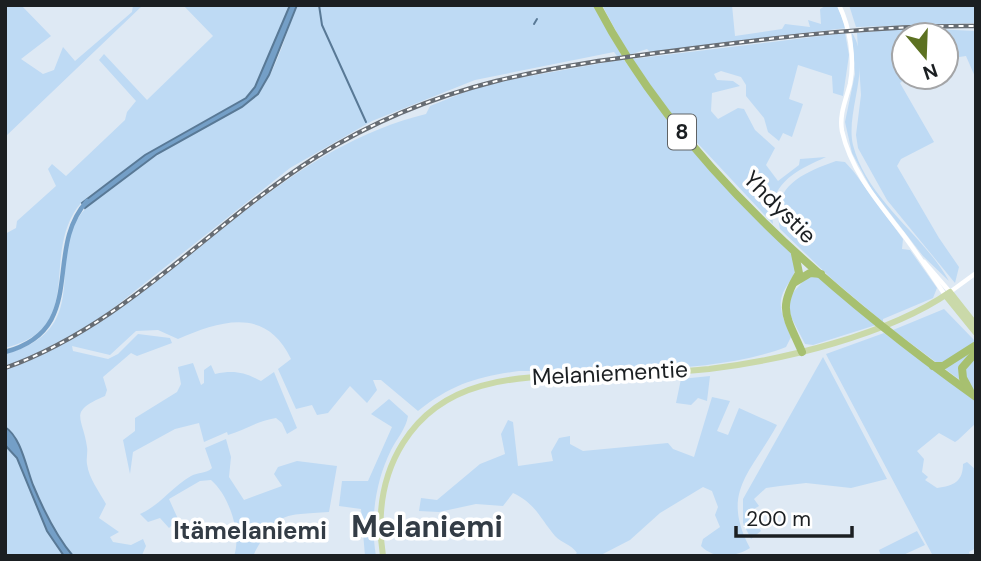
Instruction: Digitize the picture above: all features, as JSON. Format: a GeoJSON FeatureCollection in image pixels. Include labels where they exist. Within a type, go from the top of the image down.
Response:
{"type":"FeatureCollection","features":[{"type":"Feature","properties":{"kind":"highway","name":"Yhdystie"},"geometry":{"type":"LineString","coordinates":[[597,5],[636,72],[669,117],[787,243],[933,366],[975,397]]}},
{"type":"Feature","properties":{"kind":"highway"},"geometry":{"type":"LineString","coordinates":[[787,243],[799,263],[799,273],[785,298],[786,309],[802,352]]}},
{"type":"Feature","properties":{"kind":"highway"},"geometry":{"type":"LineString","coordinates":[[793,284],[810,274],[821,274]]}},
{"type":"Feature","properties":{"kind":"highway"},"geometry":{"type":"LineString","coordinates":[[933,366],[943,366],[976,345]]}},
{"type":"Feature","properties":{"kind":"highway"},"geometry":{"type":"LineString","coordinates":[[975,397],[962,373],[963,363],[976,352]]}},
{"type":"Feature","properties":{"kind":"main road","name":"Melaniementie"},"geometry":{"type":"LineString","coordinates":[[383,556],[381,508],[391,464],[421,420],[436,406],[464,390],[499,379],[709,369],[802,352],[870,330],[948,294]]}},
{"type":"Feature","properties":{"kind":"main road"},"geometry":{"type":"LineString","coordinates":[[948,294],[976,325]]}},
{"type":"Feature","properties":{"kind":"main road"},"geometry":{"type":"LineString","coordinates":[[948,294],[976,333]]}},
{"type":"Feature","properties":{"kind":"street"},"geometry":{"type":"LineString","coordinates":[[839,5],[847,25],[852,58],[852,74],[841,111],[842,132],[863,182],[948,294],[976,273]]}},
{"type":"Feature","properties":{"kind":"shaded area"},"geometry":{"type":"Polygon","coordinates":[[[5,5],[21,5],[51,36],[21,59],[43,74],[54,70],[63,47],[75,61],[132,12],[133,5],[143,5],[5,137],[5,5]]]}},
{"type":"Feature","properties":{"kind":"shaded area"},"geometry":{"type":"Polygon","coordinates":[[[183,5],[290,5],[255,87],[246,98],[143,158],[80,204],[67,228],[54,309],[45,325],[30,338],[5,348],[5,234],[16,228],[17,221],[56,186],[48,169],[52,164],[66,176],[125,120],[127,112],[136,101],[99,60],[104,54],[147,100],[213,36],[183,5]]]}},
{"type":"Feature","properties":{"kind":"shaded area"},"geometry":{"type":"Polygon","coordinates":[[[290,5],[297,5],[269,75],[258,94],[242,107],[157,154],[85,208],[82,203],[145,155],[246,98],[255,87],[290,5]]]}},
{"type":"Feature","properties":{"kind":"shaded area"},"geometry":{"type":"Polygon","coordinates":[[[297,5],[593,5],[622,56],[617,56],[614,52],[475,80],[372,121],[290,168],[92,325],[43,352],[5,367],[5,354],[34,342],[51,327],[60,309],[73,226],[86,208],[142,163],[254,99],[271,73],[297,5]]]}},
{"type":"Feature","properties":{"kind":"shaded area"},"geometry":{"type":"Polygon","coordinates":[[[602,5],[732,5],[735,36],[782,29],[785,24],[810,27],[808,20],[821,24],[820,9],[827,5],[837,5],[846,28],[650,52],[647,49],[629,55],[602,5]]]}},
{"type":"Feature","properties":{"kind":"shaded area"},"geometry":{"type":"Polygon","coordinates":[[[849,5],[976,5],[976,23],[890,21],[890,26],[856,27],[849,5]]]}},
{"type":"Feature","properties":{"kind":"shaded area"},"geometry":{"type":"Polygon","coordinates":[[[890,30],[890,91],[905,91],[934,142],[901,159],[897,166],[959,267],[955,283],[887,200],[858,148],[856,135],[861,95],[857,33],[890,30]]]}},
{"type":"Feature","properties":{"kind":"shaded area"},"geometry":{"type":"Polygon","coordinates":[[[960,30],[976,31],[976,79],[966,56],[960,57],[960,30]]]}},
{"type":"Feature","properties":{"kind":"shaded area"},"geometry":{"type":"Polygon","coordinates":[[[845,33],[849,55],[843,96],[833,93],[832,76],[798,65],[789,99],[803,104],[792,137],[783,133],[779,141],[768,132],[764,118],[746,96],[746,85],[741,77],[721,71],[714,74],[717,80],[733,81],[740,86],[712,93],[711,111],[718,119],[738,108],[744,109],[755,130],[775,148],[766,165],[778,181],[799,165],[800,159],[826,157],[794,174],[779,189],[772,210],[773,224],[673,117],[632,59],[845,33]]]}},
{"type":"Feature","properties":{"kind":"shaded area"},"geometry":{"type":"Polygon","coordinates":[[[852,33],[858,45],[860,59],[852,132],[860,165],[883,200],[925,248],[949,281],[923,256],[872,190],[852,153],[845,122],[855,74],[852,33]]]}},
{"type":"Feature","properties":{"kind":"shaded area"},"geometry":{"type":"Polygon","coordinates":[[[624,60],[679,133],[793,254],[796,267],[781,300],[782,314],[791,337],[786,347],[757,356],[690,367],[504,373],[454,388],[418,411],[381,380],[373,380],[377,390],[367,403],[350,386],[328,413],[317,415],[312,405],[296,409],[278,369],[291,359],[281,342],[269,331],[255,325],[226,323],[178,339],[158,330],[136,331],[110,355],[72,346],[73,351],[108,359],[118,354],[138,334],[170,338],[172,343],[137,356],[131,353],[103,377],[107,390],[105,396],[86,406],[80,416],[87,447],[88,469],[106,504],[99,518],[119,532],[110,537],[113,542],[131,545],[143,539],[146,546],[142,555],[73,556],[60,541],[34,488],[18,443],[5,426],[5,370],[62,345],[114,312],[262,198],[313,163],[367,134],[426,114],[430,106],[475,88],[624,60]]]}},
{"type":"Feature","properties":{"kind":"shaded area"},"geometry":{"type":"Polygon","coordinates":[[[836,161],[845,162],[854,172],[903,239],[902,249],[910,250],[937,288],[933,298],[883,319],[883,322],[833,280],[780,229],[780,202],[792,183],[801,176],[836,161]]]}},
{"type":"Feature","properties":{"kind":"shaded area"},"geometry":{"type":"Polygon","coordinates":[[[807,277],[819,277],[876,325],[813,345],[805,344],[789,313],[789,297],[807,277]]]}},
{"type":"Feature","properties":{"kind":"shaded area"},"geometry":{"type":"Polygon","coordinates":[[[944,309],[976,342],[976,392],[893,330],[944,309]]]}},
{"type":"Feature","properties":{"kind":"shaded area"},"geometry":{"type":"Polygon","coordinates":[[[884,333],[976,401],[976,423],[958,440],[955,442],[939,433],[917,451],[924,459],[922,472],[928,477],[925,480],[937,488],[956,482],[961,475],[963,464],[967,462],[976,470],[976,548],[969,552],[970,556],[933,556],[826,354],[884,333]]]}},
{"type":"Feature","properties":{"kind":"shaded area"},"geometry":{"type":"Polygon","coordinates":[[[823,357],[887,479],[851,488],[806,483],[766,488],[754,499],[759,506],[749,512],[761,531],[751,539],[743,523],[743,499],[823,357]]]}},
{"type":"Feature","properties":{"kind":"shaded area"},"geometry":{"type":"Polygon","coordinates":[[[193,363],[201,385],[204,383],[204,370],[211,365],[215,374],[239,373],[261,381],[274,372],[297,428],[287,434],[282,423],[276,418],[228,435],[227,432],[204,442],[199,423],[175,429],[133,452],[130,474],[123,440],[135,431],[135,418],[177,392],[181,384],[178,367],[193,363]]]}},
{"type":"Feature","properties":{"kind":"shaded area"},"geometry":{"type":"Polygon","coordinates":[[[710,376],[707,401],[698,398],[691,405],[676,403],[681,379],[710,376]]]}},
{"type":"Feature","properties":{"kind":"shaded area"},"geometry":{"type":"Polygon","coordinates":[[[712,397],[730,401],[717,431],[728,435],[739,408],[777,425],[742,484],[738,512],[741,529],[750,548],[744,551],[725,556],[712,553],[701,546],[703,539],[720,527],[715,515],[718,507],[712,491],[703,487],[660,513],[630,540],[599,556],[573,556],[577,553],[575,550],[555,536],[532,506],[513,493],[503,506],[476,504],[439,512],[419,511],[421,498],[437,500],[480,464],[505,454],[501,434],[508,420],[513,422],[518,466],[553,461],[551,452],[559,438],[570,436],[570,444],[583,451],[668,443],[673,449],[694,457],[712,397]]]}},
{"type":"Feature","properties":{"kind":"shaded area"},"geometry":{"type":"Polygon","coordinates":[[[389,399],[408,416],[381,475],[374,515],[376,556],[365,556],[361,509],[339,506],[342,481],[368,481],[392,427],[371,414],[389,399]]]}},
{"type":"Feature","properties":{"kind":"shaded area"},"geometry":{"type":"Polygon","coordinates":[[[5,427],[19,445],[50,522],[73,556],[64,556],[47,531],[17,458],[5,445],[5,427]]]}},
{"type":"Feature","properties":{"kind":"shaded area"},"geometry":{"type":"Polygon","coordinates":[[[226,439],[231,457],[229,477],[244,500],[282,486],[274,474],[278,467],[297,461],[337,466],[329,512],[301,514],[282,519],[268,531],[253,556],[234,556],[236,537],[232,515],[223,495],[211,480],[200,481],[169,499],[178,519],[169,528],[160,518],[148,522],[140,514],[191,476],[212,468],[205,448],[226,439]]]}},
{"type":"Feature","properties":{"kind":"shaded area"},"geometry":{"type":"Polygon","coordinates":[[[5,445],[17,458],[47,531],[64,556],[5,556],[5,445]]]}},
{"type":"Feature","properties":{"kind":"shaded area"},"geometry":{"type":"Polygon","coordinates":[[[917,531],[925,545],[901,556],[881,556],[879,550],[917,531]]]}},
{"type":"Feature","properties":{"kind":"waterway"},"geometry":{"type":"LineString","coordinates":[[319,5],[322,25],[366,122]]}},
{"type":"Feature","properties":{"kind":"waterway"},"geometry":{"type":"LineString","coordinates":[[534,24],[537,19]]}},
{"type":"Feature","properties":{"kind":"waterway"},"geometry":{"type":"LineString","coordinates":[[5,352],[31,341],[47,326],[61,287],[67,242],[74,221],[87,201]]}},
{"type":"Feature","properties":{"kind":"railway"},"geometry":{"type":"LineString","coordinates":[[5,368],[49,349],[129,300],[240,212],[316,157],[362,131],[453,93],[546,70],[695,48],[870,29],[976,26]]}},
{"type":"Feature","properties":{"kind":"district","name":"Melaniemi"},"geometry":{"type":"Point","coordinates":[427,527]}},
{"type":"Feature","properties":{"kind":"district","name":"Itämelaniemi"},"geometry":{"type":"Point","coordinates":[250,531]}}]}
